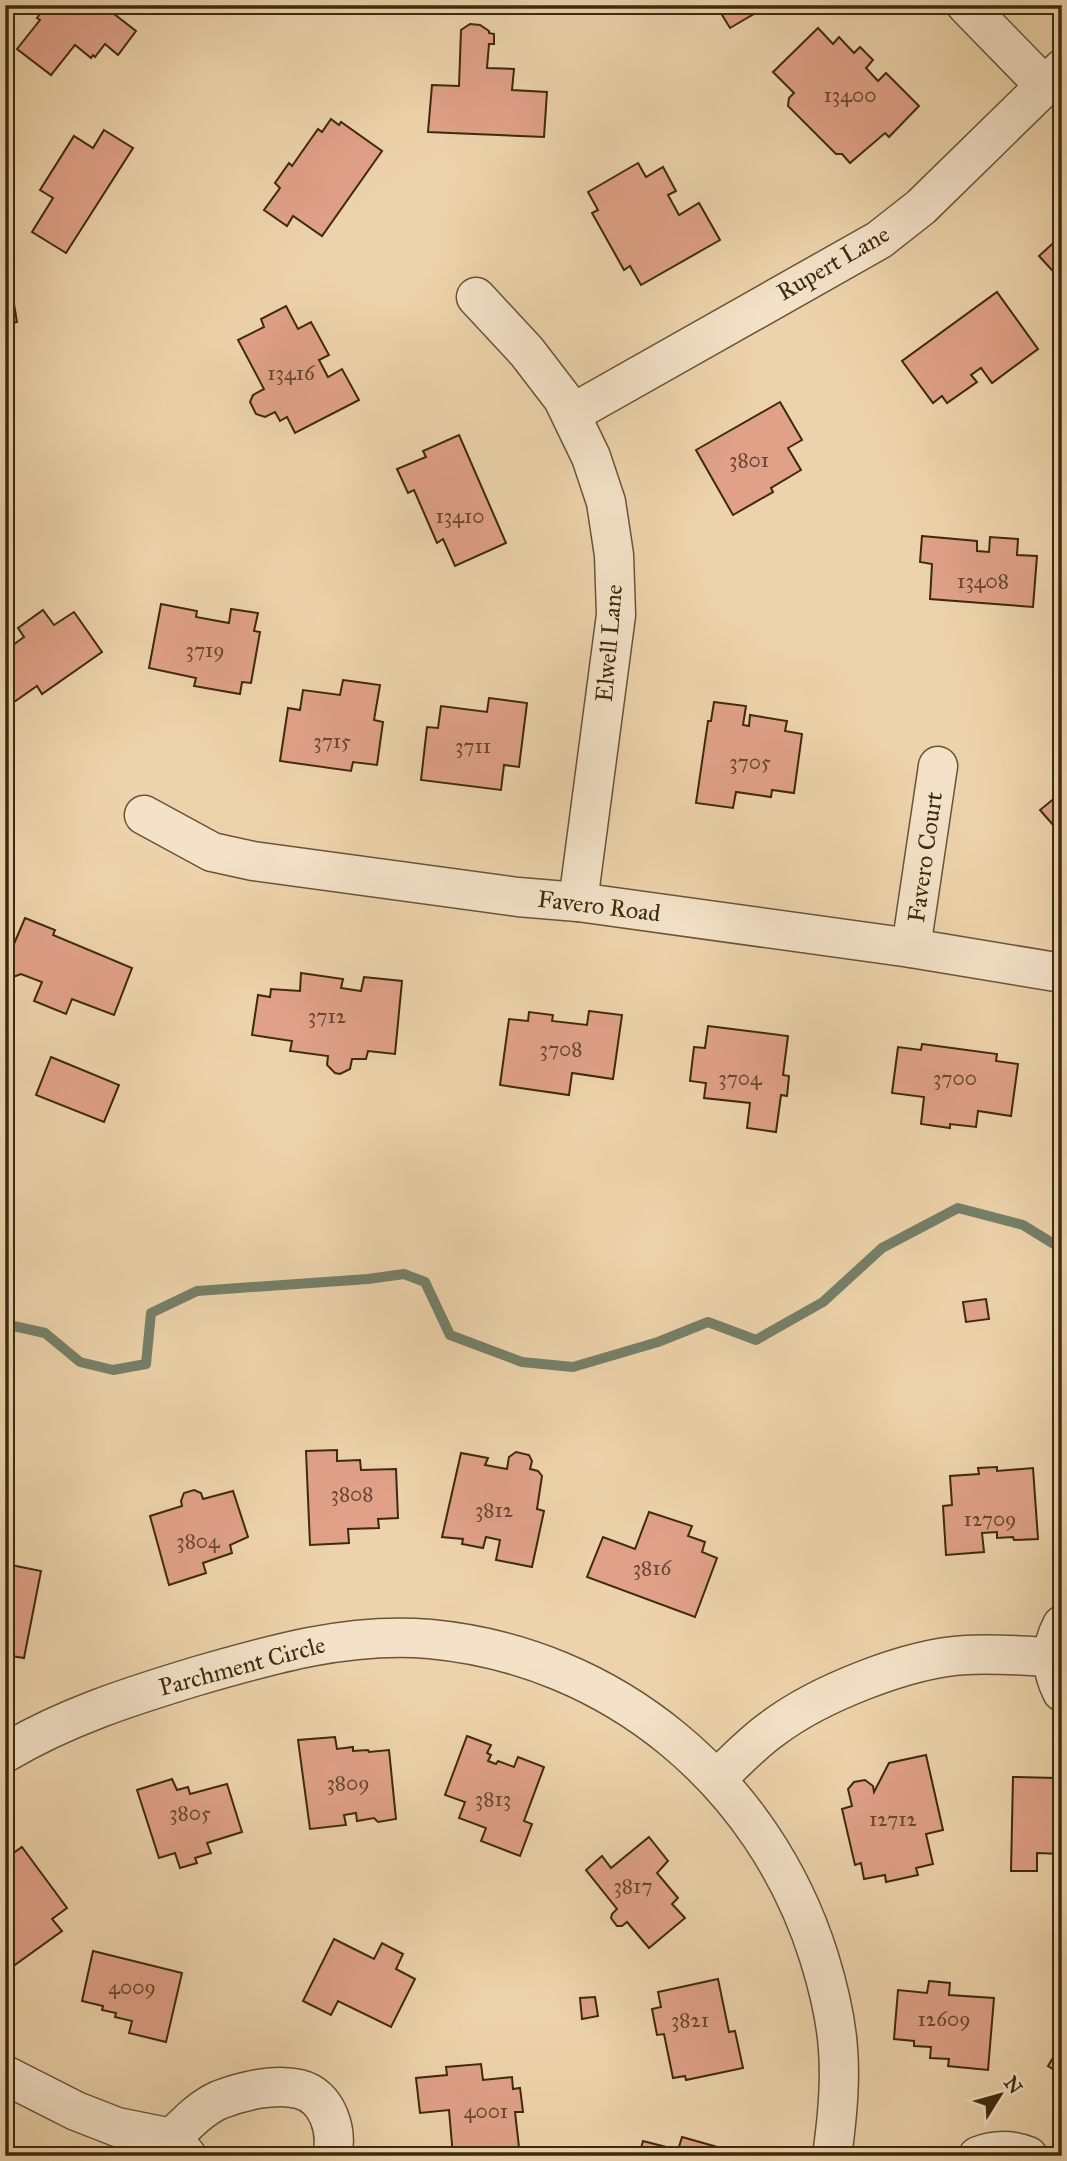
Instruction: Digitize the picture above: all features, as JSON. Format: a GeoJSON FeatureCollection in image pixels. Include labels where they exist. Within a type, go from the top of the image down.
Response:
{"type":"FeatureCollection","features":[{"type":"Feature","properties":{"kind":"street"},"geometry":{"type":"LineString","coordinates":[[966,5],[1053,77]]}},
{"type":"Feature","properties":{"kind":"street","name":"Rupert Lane"},"geometry":{"type":"LineString","coordinates":[[571,414],[878,240],[921,207],[1053,77]]}},
{"type":"Feature","properties":{"kind":"street","name":"Elwell Lane"},"geometry":{"type":"LineString","coordinates":[[475,298],[527,352],[563,399],[591,457],[606,502],[614,555],[616,615],[578,902]]}},
{"type":"Feature","properties":{"kind":"street","name":"Favero Court"},"geometry":{"type":"LineString","coordinates":[[911,948],[938,766]]}},
{"type":"Feature","properties":{"kind":"street","name":"Favero Road"},"geometry":{"type":"LineString","coordinates":[[144,815],[212,852],[253,861],[911,948],[1062,973]]}},
{"type":"Feature","properties":{"kind":"street","name":"Parchment Circle"},"geometry":{"type":"LineString","coordinates":[[5,1753],[30,1738],[138,1694],[280,1652],[338,1641],[396,1637],[431,1639],[493,1650],[554,1668],[599,1689],[653,1723],[692,1754],[730,1793],[774,1854],[808,1922],[827,1982],[838,2049],[838,2116],[832,2156]]}},
{"type":"Feature","properties":{"kind":"street"},"geometry":{"type":"LineString","coordinates":[[716,1779],[772,1728],[816,1701],[864,1681],[922,1662],[965,1655],[1058,1658]]}},
{"type":"Feature","properties":{"kind":"street"},"geometry":{"type":"LineString","coordinates":[[5,2075],[76,2111],[179,2147],[217,2101],[264,2088],[301,2090],[317,2100],[332,2119],[332,2156]]}},
{"type":"Feature","properties":{"kind":"street"},"geometry":{"type":"LineString","coordinates":[[978,2156],[991,2151],[1008,2150],[1028,2156]]}},
{"type":"Feature","properties":{"kind":"building"},"geometry":{"type":"Polygon","coordinates":[[[47,5],[106,5],[105,7],[136,31],[118,55],[105,44],[95,57],[93,55],[91,58],[75,45],[51,75],[17,49],[40,20],[37,18],[47,5]]]}},
{"type":"Feature","properties":{"kind":"building"},"geometry":{"type":"Polygon","coordinates":[[[716,5],[765,5],[766,7],[730,28],[716,5]]]}},
{"type":"Feature","properties":{"kind":"building"},"geometry":{"type":"Polygon","coordinates":[[[470,24],[480,25],[494,34],[494,44],[489,44],[487,68],[514,69],[512,90],[547,92],[544,137],[428,132],[432,85],[459,86],[461,30],[470,24]]]}},
{"type":"Feature","properties":{"kind":"building"},"geometry":{"type":"Polygon","coordinates":[[[818,28],[833,44],[839,37],[854,53],[860,47],[873,60],[866,68],[878,81],[886,73],[919,106],[889,137],[885,133],[850,163],[842,154],[836,154],[788,106],[789,98],[794,93],[773,72],[818,28]]]}},
{"type":"Feature","properties":{"kind":"building"},"geometry":{"type":"Polygon","coordinates":[[[331,119],[339,125],[341,122],[382,151],[322,236],[293,216],[287,226],[264,210],[280,188],[275,183],[289,163],[292,166],[318,129],[322,132],[331,119]]]}},
{"type":"Feature","properties":{"kind":"building"},"geometry":{"type":"Polygon","coordinates":[[[104,130],[133,148],[66,253],[32,232],[53,198],[40,190],[74,136],[93,148],[104,130]]]}},
{"type":"Feature","properties":{"kind":"building"},"geometry":{"type":"Polygon","coordinates":[[[638,163],[646,177],[663,167],[676,191],[668,195],[679,215],[699,203],[720,240],[641,285],[630,266],[624,270],[592,213],[598,210],[588,192],[638,163]]]}},
{"type":"Feature","properties":{"kind":"building"},"geometry":{"type":"Polygon","coordinates":[[[1062,235],[1062,281],[1039,256],[1062,235]]]}},
{"type":"Feature","properties":{"kind":"building"},"geometry":{"type":"Polygon","coordinates":[[[8,268],[17,322],[5,324],[5,269],[8,268]]]}},
{"type":"Feature","properties":{"kind":"building"},"geometry":{"type":"Polygon","coordinates":[[[997,292],[1038,349],[992,383],[981,368],[971,375],[977,382],[947,403],[942,396],[933,403],[902,361],[997,292]]]}},
{"type":"Feature","properties":{"kind":"building"},"geometry":{"type":"Polygon","coordinates":[[[286,306],[298,329],[311,322],[329,355],[319,360],[328,377],[342,369],[359,400],[295,433],[287,417],[280,421],[275,412],[265,417],[256,414],[250,402],[253,395],[264,389],[238,340],[264,327],[261,319],[286,306]]]}},
{"type":"Feature","properties":{"kind":"building"},"geometry":{"type":"Polygon","coordinates":[[[780,402],[802,440],[788,448],[801,470],[771,488],[773,492],[733,515],[696,450],[780,402]]]}},
{"type":"Feature","properties":{"kind":"building"},"geometry":{"type":"Polygon","coordinates":[[[459,435],[506,543],[455,566],[443,539],[437,543],[414,490],[408,493],[397,469],[426,457],[423,451],[459,435]]]}},
{"type":"Feature","properties":{"kind":"building"},"geometry":{"type":"Polygon","coordinates":[[[922,536],[977,541],[977,551],[989,552],[990,537],[1018,539],[1017,555],[1037,556],[1033,607],[930,599],[932,564],[920,562],[922,536]]]}},
{"type":"Feature","properties":{"kind":"building"},"geometry":{"type":"Polygon","coordinates":[[[161,604],[197,611],[196,617],[229,623],[231,609],[258,613],[254,631],[260,632],[251,683],[242,682],[240,694],[194,686],[196,678],[149,668],[161,604]]]}},
{"type":"Feature","properties":{"kind":"building"},"geometry":{"type":"Polygon","coordinates":[[[43,610],[54,625],[74,612],[102,652],[42,694],[37,686],[7,707],[5,658],[10,654],[6,650],[24,637],[18,628],[43,610]]]}},
{"type":"Feature","properties":{"kind":"building"},"geometry":{"type":"Polygon","coordinates":[[[343,680],[380,685],[374,720],[383,722],[377,765],[353,762],[351,771],[280,761],[288,708],[300,710],[303,690],[340,695],[343,680]]]}},
{"type":"Feature","properties":{"kind":"building"},"geometry":{"type":"Polygon","coordinates":[[[489,698],[527,703],[519,767],[504,765],[501,790],[421,780],[427,727],[438,728],[441,706],[487,712],[489,698]]]}},
{"type":"Feature","properties":{"kind":"building"},"geometry":{"type":"Polygon","coordinates":[[[714,702],[746,706],[743,725],[749,726],[750,715],[787,721],[785,731],[802,734],[794,793],[772,790],[771,797],[736,792],[733,808],[696,803],[708,721],[711,721],[714,702]]]}},
{"type":"Feature","properties":{"kind":"building"},"geometry":{"type":"Polygon","coordinates":[[[1062,792],[1062,835],[1040,810],[1062,792]]]}},
{"type":"Feature","properties":{"kind":"building"},"geometry":{"type":"Polygon","coordinates":[[[25,918],[55,930],[53,935],[132,968],[114,1015],[72,999],[66,1014],[34,1001],[42,982],[21,974],[5,980],[5,953],[11,951],[25,918]]]}},
{"type":"Feature","properties":{"kind":"building"},"geometry":{"type":"Polygon","coordinates":[[[301,973],[343,979],[341,988],[361,991],[364,977],[402,981],[395,1054],[368,1051],[366,1059],[352,1059],[350,1069],[340,1074],[327,1065],[328,1056],[290,1051],[292,1041],[252,1035],[258,995],[270,997],[271,989],[300,991],[301,973]]]}},
{"type":"Feature","properties":{"kind":"building"},"geometry":{"type":"Polygon","coordinates":[[[589,1011],[622,1015],[613,1079],[572,1073],[569,1095],[500,1085],[509,1019],[528,1021],[529,1012],[553,1015],[552,1021],[587,1025],[589,1011]]]}},
{"type":"Feature","properties":{"kind":"building"},"geometry":{"type":"Polygon","coordinates":[[[708,1026],[788,1036],[783,1075],[789,1076],[787,1096],[781,1095],[776,1132],[747,1128],[750,1103],[704,1098],[706,1083],[690,1081],[694,1047],[705,1048],[708,1026]]]}},
{"type":"Feature","properties":{"kind":"building"},"geometry":{"type":"Polygon","coordinates":[[[922,1044],[997,1054],[996,1061],[1018,1064],[1011,1116],[978,1111],[976,1127],[950,1124],[950,1128],[921,1124],[924,1097],[892,1093],[898,1047],[921,1050],[922,1044]]]}},
{"type":"Feature","properties":{"kind":"building"},"geometry":{"type":"Polygon","coordinates":[[[51,1057],[119,1085],[104,1122],[36,1095],[51,1057]]]}},
{"type":"Feature","properties":{"kind":"building"},"geometry":{"type":"Polygon","coordinates":[[[986,1299],[989,1319],[966,1322],[963,1302],[986,1299]]]}},
{"type":"Feature","properties":{"kind":"building"},"geometry":{"type":"Polygon","coordinates":[[[337,1450],[337,1461],[360,1460],[361,1470],[396,1469],[398,1518],[378,1519],[379,1528],[348,1529],[349,1543],[310,1545],[306,1451],[337,1450]]]}},
{"type":"Feature","properties":{"kind":"building"},"geometry":{"type":"Polygon","coordinates":[[[516,1452],[529,1455],[532,1461],[530,1469],[538,1471],[542,1476],[537,1509],[544,1511],[532,1567],[496,1560],[500,1540],[486,1537],[483,1548],[462,1544],[463,1539],[442,1537],[461,1453],[488,1458],[485,1465],[507,1469],[509,1457],[516,1452]]]}},
{"type":"Feature","properties":{"kind":"building"},"geometry":{"type":"Polygon","coordinates":[[[997,1467],[997,1471],[1033,1468],[1038,1539],[1014,1540],[1013,1537],[997,1538],[997,1532],[982,1533],[984,1552],[946,1555],[943,1506],[952,1505],[950,1476],[979,1474],[978,1468],[997,1467]]]}},
{"type":"Feature","properties":{"kind":"building"},"geometry":{"type":"Polygon","coordinates":[[[194,1490],[201,1493],[203,1499],[233,1491],[248,1537],[230,1545],[232,1553],[203,1563],[206,1573],[169,1585],[150,1516],[182,1506],[184,1493],[194,1490]]]}},
{"type":"Feature","properties":{"kind":"building"},"geometry":{"type":"Polygon","coordinates":[[[649,1512],[692,1526],[688,1536],[705,1542],[702,1552],[717,1558],[695,1617],[587,1577],[603,1537],[635,1549],[649,1512]]]}},
{"type":"Feature","properties":{"kind":"building"},"geometry":{"type":"Polygon","coordinates":[[[11,1565],[41,1571],[24,1658],[5,1655],[5,1587],[11,1565]]]}},
{"type":"Feature","properties":{"kind":"building"},"geometry":{"type":"Polygon","coordinates":[[[467,1736],[491,1745],[487,1753],[491,1755],[488,1761],[496,1764],[498,1761],[514,1767],[518,1757],[544,1767],[524,1821],[532,1824],[520,1856],[481,1841],[486,1828],[459,1818],[465,1802],[445,1795],[467,1736]]]}},
{"type":"Feature","properties":{"kind":"building"},"geometry":{"type":"Polygon","coordinates":[[[335,1737],[337,1749],[353,1747],[353,1751],[369,1752],[389,1750],[396,1819],[378,1822],[374,1818],[357,1821],[356,1813],[344,1815],[346,1825],[310,1829],[298,1740],[335,1737]]]}},
{"type":"Feature","properties":{"kind":"building"},"geometry":{"type":"Polygon","coordinates":[[[926,1755],[943,1830],[926,1834],[933,1864],[916,1868],[918,1875],[886,1882],[885,1875],[864,1879],[861,1863],[855,1865],[842,1809],[852,1806],[848,1789],[854,1782],[865,1780],[873,1786],[874,1792],[889,1763],[926,1755]]]}},
{"type":"Feature","properties":{"kind":"building"},"geometry":{"type":"Polygon","coordinates":[[[1013,1777],[1056,1778],[1055,1795],[1062,1795],[1062,1854],[1037,1853],[1037,1871],[1011,1871],[1013,1777]]]}},
{"type":"Feature","properties":{"kind":"building"},"geometry":{"type":"Polygon","coordinates":[[[172,1779],[177,1790],[188,1787],[190,1794],[227,1784],[242,1832],[207,1843],[211,1853],[195,1858],[197,1863],[180,1868],[175,1853],[159,1858],[137,1790],[172,1779]]]}},
{"type":"Feature","properties":{"kind":"building"},"geometry":{"type":"Polygon","coordinates":[[[649,1837],[668,1861],[657,1873],[678,1898],[672,1904],[685,1918],[649,1948],[627,1922],[617,1926],[611,1918],[617,1909],[586,1870],[602,1856],[611,1868],[649,1837]]]}},
{"type":"Feature","properties":{"kind":"building"},"geometry":{"type":"Polygon","coordinates":[[[22,1847],[67,1908],[52,1919],[62,1931],[5,1972],[5,1859],[22,1847]]]}},
{"type":"Feature","properties":{"kind":"building"},"geometry":{"type":"Polygon","coordinates":[[[334,1939],[374,1959],[382,1943],[403,1954],[396,1969],[415,1979],[391,2027],[338,2001],[331,2015],[303,2001],[334,1939]]]}},
{"type":"Feature","properties":{"kind":"building"},"geometry":{"type":"Polygon","coordinates":[[[93,1951],[182,1973],[166,2042],[129,2033],[132,2021],[115,2017],[116,2013],[102,2010],[103,2006],[82,2001],[93,1951]]]}},
{"type":"Feature","properties":{"kind":"building"},"geometry":{"type":"Polygon","coordinates":[[[718,1979],[729,2032],[735,2031],[743,2068],[686,2080],[685,2076],[673,2078],[664,2034],[657,2035],[652,2009],[661,2007],[658,1992],[718,1979]]]}},
{"type":"Feature","properties":{"kind":"building"},"geometry":{"type":"Polygon","coordinates":[[[929,1981],[950,1983],[949,1995],[994,1998],[988,2070],[948,2066],[949,2059],[930,2058],[931,2047],[914,2046],[914,2041],[894,2039],[898,1990],[927,1993],[929,1981]]]}},
{"type":"Feature","properties":{"kind":"building"},"geometry":{"type":"Polygon","coordinates":[[[595,1997],[598,2016],[582,2019],[580,1998],[595,1997]]]}},
{"type":"Feature","properties":{"kind":"building"},"geometry":{"type":"Polygon","coordinates":[[[1062,2043],[1062,2075],[1048,2066],[1062,2043]]]}},
{"type":"Feature","properties":{"kind":"building"},"geometry":{"type":"Polygon","coordinates":[[[481,2064],[483,2080],[512,2077],[513,2089],[520,2088],[523,2112],[515,2112],[520,2156],[453,2156],[449,2110],[420,2113],[416,2078],[447,2075],[446,2067],[481,2064]]]}},
{"type":"Feature","properties":{"kind":"building"},"geometry":{"type":"Polygon","coordinates":[[[682,2137],[728,2150],[726,2156],[639,2156],[643,2141],[678,2150],[682,2137]]]}},
{"type":"Feature","properties":{"kind":"waterway"},"geometry":{"type":"LineString","coordinates":[[5,1322],[45,1333],[80,1362],[113,1370],[146,1364],[151,1313],[197,1291],[404,1274],[425,1282],[450,1335],[522,1362],[573,1367],[658,1342],[708,1322],[756,1340],[823,1302],[882,1248],[958,1208],[1023,1225],[1062,1249]]}}]}
